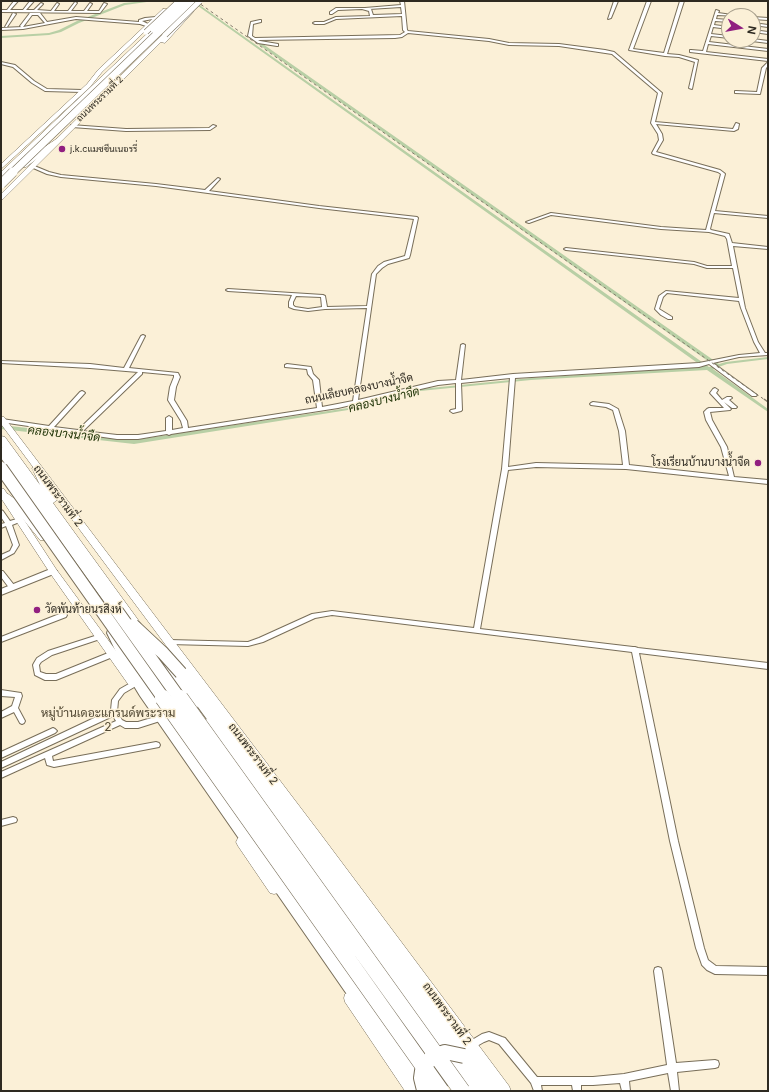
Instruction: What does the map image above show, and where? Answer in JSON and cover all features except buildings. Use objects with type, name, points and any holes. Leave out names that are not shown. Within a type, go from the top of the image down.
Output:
[{"type":"highway","name":"ถนนพระรามที่ 2","points":[[1,185],[23,165],[157,31],[185,1]]},
{"type":"highway","points":[[1,176],[185,1]]},
{"type":"highway","name":"ถนนพระรามที่ 2","points":[[1,176],[157,31],[193,1]]},
{"type":"highway","points":[[1,185],[193,1]]},
{"type":"highway","points":[[40,130],[66,114]]},
{"type":"highway","points":[[23,165],[61,138]]},
{"type":"highway","points":[[13,164],[28,142]]},
{"type":"highway","name":"ถนนพระรามที่ 2","points":[[6,436],[75,541],[475,1091]]},
{"type":"highway","points":[[1,450],[111,614],[441,1091]]},
{"type":"highway","points":[[1,467],[462,1091]]},
{"type":"highway","points":[[1,467],[444,1091]]},
{"type":"highway","points":[[37,468],[50,497],[75,541]]},
{"type":"highway","points":[[2,494],[22,510],[47,542],[54,548],[61,550]]},
{"type":"highway","points":[[111,614],[156,646],[181,673],[467,1051],[490,1091]]},
{"type":"highway","points":[[111,614],[131,669],[145,692],[420,1091]]},
{"type":"highway","points":[[420,1091],[421,1074],[423,1067],[429,1059],[436,1054],[445,1052],[467,1051]]},
{"type":"main road","name":"ถนนพระรามที่ 2","points":[[1,167],[146,32],[177,1]]},
{"type":"main road","name":"ถนนพระรามที่ 2","points":[[1,198],[72,126],[130,71],[157,31],[200,1]]},
{"type":"main road","points":[[88,86],[100,71],[157,31],[156,18],[167,9],[189,10],[192,12],[160,45],[130,71]]},
{"type":"main road","name":"ถนนพระรามที่ 2","points":[[3,421],[6,436],[37,468],[169,642],[467,1051],[504,1091]]},
{"type":"main road","points":[[2,494],[53,571],[101,636],[420,1091]]},
{"type":"street","points":[[8,11],[16,1]]},
{"type":"street","points":[[24,11],[32,1]]},
{"type":"street","points":[[167,9],[177,1]]},
{"type":"street","points":[[402,1],[405,30],[407,32]]},
{"type":"street","points":[[609,18],[616,1]]},
{"type":"street","points":[[649,1],[631,50],[679,56],[698,62],[691,88]]},
{"type":"street","points":[[665,55],[682,1]]},
{"type":"street","points":[[69,17],[75,3]]},
{"type":"street","points":[[35,11],[41,4]]},
{"type":"street","points":[[52,11],[57,4]]},
{"type":"street","points":[[85,12],[90,4]]},
{"type":"street","points":[[1,14],[31,14],[52,11],[100,12],[105,4]]},
{"type":"street","points":[[331,13],[337,9],[402,6]]},
{"type":"street","points":[[366,8],[370,10],[372,16]]},
{"type":"street","points":[[1,11],[35,11],[40,13],[46,24]]},
{"type":"street","points":[[87,16],[90,12]]},
{"type":"street","points":[[704,52],[717,12],[721,13]]},
{"type":"street","points":[[6,26],[14,14]]},
{"type":"street","points":[[22,26],[31,14]]},
{"type":"street","points":[[315,23],[324,23],[336,18],[403,15]]},
{"type":"street","points":[[1,29],[23,28],[76,18],[140,21],[156,18]]},
{"type":"street","points":[[715,20],[721,20]]},
{"type":"street","points":[[140,21],[157,31]]},
{"type":"street","points":[[260,21],[252,23],[250,35],[262,43],[277,45]]},
{"type":"street","points":[[713,26],[721,27]]},
{"type":"street","points":[[254,39],[288,40],[398,37],[407,32],[489,40],[509,44],[559,45],[610,52],[660,93],[655,123],[660,134],[660,140],[654,153],[719,171],[723,174],[715,212],[707,227],[709,231]]},
{"type":"street","points":[[710,35],[721,36]]},
{"type":"street","points":[[707,43],[768,50]]},
{"type":"street","points":[[691,51],[768,60]]},
{"type":"street","points":[[1,64],[11,67],[33,87],[49,91],[80,93]]},
{"type":"street","points":[[736,92],[759,93],[764,68],[768,64]]},
{"type":"street","points":[[655,123],[734,130],[736,129],[737,124]]},
{"type":"street","points":[[72,126],[156,130],[210,129],[214,126]]},
{"type":"street","points":[[32,166],[48,173],[61,176],[207,191],[416,218],[408,255],[386,263],[376,270],[374,274],[355,402]]},
{"type":"street","points":[[207,191],[218,179]]},
{"type":"street","points":[[715,212],[768,217]]},
{"type":"street","points":[[528,222],[551,214],[661,228],[709,231],[727,236],[733,244],[735,267],[745,315],[766,354]]},
{"type":"street","points":[[733,244],[768,248]]},
{"type":"street","points":[[566,249],[707,266],[735,267]]},
{"type":"street","points":[[228,290],[322,296],[324,297],[326,308]]},
{"type":"street","points":[[670,318],[658,309],[660,298],[666,292],[741,300]]},
{"type":"street","points":[[295,294],[292,302],[292,306],[294,308],[308,310],[369,307]]},
{"type":"street","points":[[126,369],[143,336]]},
{"type":"street","points":[[453,411],[459,410],[458,384],[463,345]]},
{"type":"street","name":"ถนนเลียบคลองบางน้ำจืด","points":[[3,421],[80,432],[132,437],[168,433],[320,409],[355,402],[422,385],[458,384],[699,365],[739,356],[766,354]]},
{"type":"street","points":[[1,362],[90,366],[168,372],[177,376],[173,387],[171,400],[184,420],[186,430]]},
{"type":"street","points":[[711,364],[754,395]]},
{"type":"street","points":[[287,366],[308,368],[316,380],[320,409]]},
{"type":"street","points":[[80,432],[140,373]]},
{"type":"street","points":[[477,630],[505,469],[513,379]]},
{"type":"street","points":[[714,390],[713,393],[733,407]]},
{"type":"street","points":[[51,427],[82,393]]},
{"type":"street","points":[[729,398],[725,400],[733,407]]},
{"type":"street","points":[[594,404],[606,405],[615,410],[622,431],[626,467]]},
{"type":"street","points":[[732,478],[724,447],[709,420],[707,412],[709,410],[733,407]]},
{"type":"street","points":[[168,433],[169,418]]},
{"type":"street","points":[[505,469],[536,465],[626,467],[768,482]]},
{"type":"street","points":[[1,512],[8,523],[16,545],[12,552],[1,558]]},
{"type":"street","points":[[1,526],[20,520]]},
{"type":"street","points":[[1,592],[53,571]]},
{"type":"street","points":[[1,573],[12,587]]},
{"type":"street","points":[[169,642],[248,644],[261,640],[314,616],[332,613],[768,666]]},
{"type":"street","points":[[1,640],[64,615]]},
{"type":"street","points":[[101,636],[50,653],[39,660],[36,665],[37,673],[45,677],[56,677],[113,654]]},
{"type":"street","points":[[635,649],[674,841],[700,948],[705,962],[715,970],[768,971]]},
{"type":"street","points":[[134,684],[122,691],[115,700],[114,712],[120,722],[125,725],[138,725],[158,719]]},
{"type":"street","points":[[1,693],[19,695],[15,708],[22,721]]},
{"type":"street","points":[[1,715],[15,708]]},
{"type":"street","points":[[1,765],[114,712]]},
{"type":"street","points":[[1,775],[120,722]]},
{"type":"street","points":[[1,755],[53,731]]},
{"type":"street","points":[[48,754],[50,763],[54,764],[156,746]]},
{"type":"street","points":[[1,823],[13,820]]},
{"type":"street","points":[[658,971],[675,1091]]},
{"type":"street","points":[[467,1051],[482,1038],[489,1036],[502,1041],[535,1081],[538,1091]]},
{"type":"street","points":[[535,1081],[576,1081],[624,1078],[672,1068],[715,1064]]},
{"type":"street","points":[[624,1078],[626,1091]]},
{"type":"street","points":[[576,1081],[577,1091]]},
{"type":"waterway","points":[[1,37],[49,34],[60,31],[78,22],[125,4],[153,1]]},
{"type":"waterway","points":[[192,1],[708,368]]},
{"type":"waterway","points":[[259,43],[719,366]]},
{"type":"waterway","name":"คลองบางน้ำจืด","points":[[719,366],[726,363],[768,358]]},
{"type":"waterway","name":"คลองบางน้ำจืด","points":[[708,368],[719,366]]},
{"type":"waterway","name":"คลองบางน้ำจืด","points":[[1,427],[134,442],[348,409],[420,390],[531,379],[708,368]]},
{"type":"waterway","points":[[708,368],[768,411]]},
{"type":"railway","points":[[196,1],[765,400]]},
{"type":"railway","points":[[764,399],[768,402]]},
{"type":"place","name":"j.k.cแมชชีนเนอรรี่","points":[[62,149]]},
{"type":"place","name":"โรงเรียนบ้านบางนํ้าจืด","points":[[758,463]]},
{"type":"place","name":"วัดพันท้ายนรสิงห์","points":[[37,610]]},
{"type":"district","name":"หมู่บ้านเดอะแกรนด์พระราม 2","points":[[108,720]]}]
